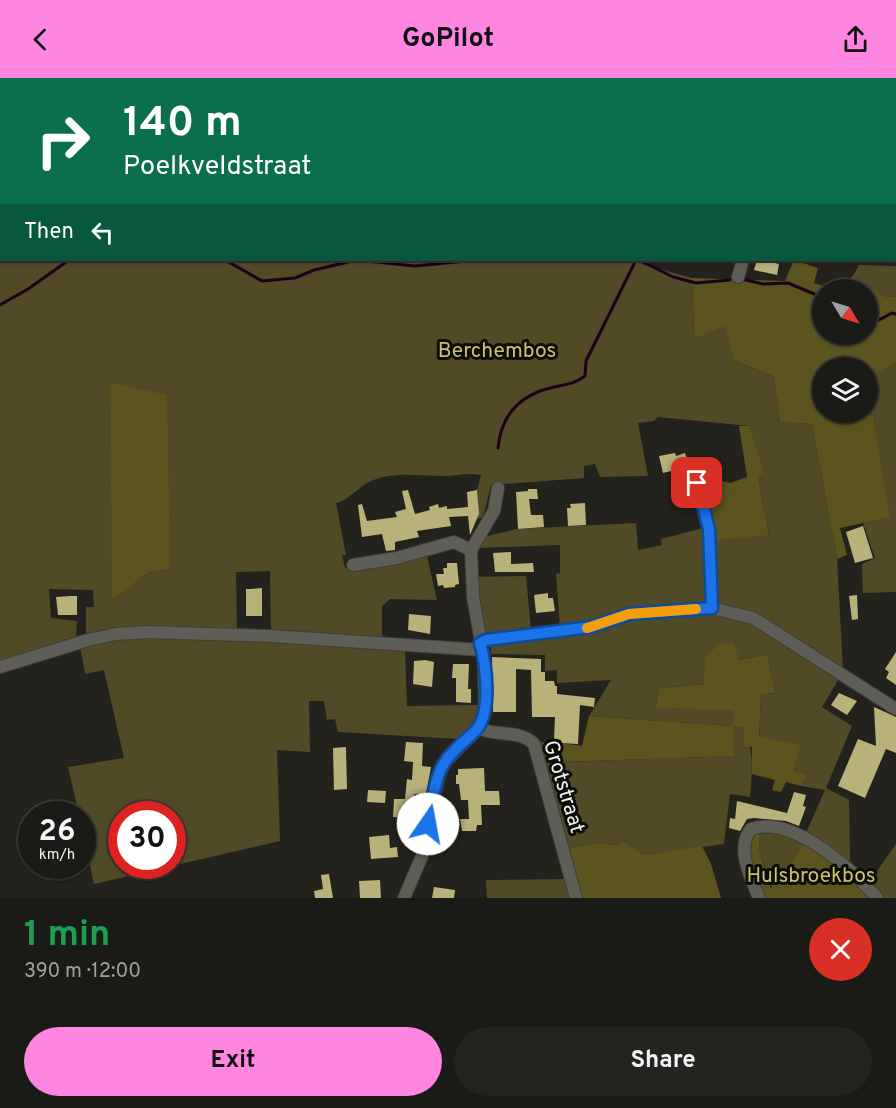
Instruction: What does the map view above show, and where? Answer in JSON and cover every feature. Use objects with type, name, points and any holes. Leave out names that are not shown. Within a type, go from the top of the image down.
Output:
[{"type":"street","points":[[738,277],[743,261]]},
{"type":"street","points":[[697,483],[709,529],[712,608]]},
{"type":"street","points":[[404,898],[422,856],[439,774],[444,763],[478,728],[485,709],[485,667],[473,597],[471,550],[494,511],[498,488]]},
{"type":"street","points":[[353,565],[397,558],[454,543],[471,550]]},
{"type":"street","points":[[481,647],[486,640],[591,627],[629,614],[712,608],[753,618],[896,709]]},
{"type":"street","points":[[0,667],[88,640],[116,634],[148,632],[481,647]]},
{"type":"street","name":"Grotstraat","points":[[478,728],[485,731],[526,736],[534,744],[576,898]]},
{"type":"street","points":[[759,898],[746,863],[744,841],[751,829],[770,826],[804,837],[851,872],[878,898]]},
{"type":"green space","name":"Berchembos","points":[[0,261],[638,261],[644,265],[692,278],[694,339],[725,325],[733,360],[773,376],[780,422],[812,424],[837,559],[843,670],[754,612],[715,603],[710,541],[769,534],[758,475],[763,474],[750,426],[658,417],[654,421],[638,423],[648,476],[600,477],[595,464],[584,466],[584,478],[491,485],[483,517],[478,519],[477,490],[481,475],[476,474],[389,476],[371,481],[336,503],[346,555],[342,555],[345,568],[376,564],[426,552],[437,600],[390,599],[382,606],[382,641],[271,633],[270,571],[236,572],[237,631],[86,636],[86,607],[94,607],[93,590],[49,589],[51,618],[77,621],[76,637],[0,661]],"holes":[[[110,384],[170,569],[148,573],[113,599]]]},
{"type":"green space","points":[[794,261],[818,268],[815,279],[812,279],[812,345],[878,345],[878,292],[886,297],[896,296],[896,363],[878,372],[878,357],[812,357],[812,423],[874,423],[890,517],[840,528],[847,555],[837,559],[812,424],[780,422],[773,376],[733,360],[725,326],[694,339],[692,278],[785,281]]},
{"type":"green space","points":[[859,265],[896,266],[896,296],[886,297],[878,292],[878,279],[858,279],[853,276]]},
{"type":"green space","points":[[896,363],[896,592],[863,593],[862,564],[875,558],[863,523],[889,517],[874,423],[878,423],[878,372]]},
{"type":"green space","points":[[110,383],[167,395],[170,569],[148,573],[112,600]]},
{"type":"green space","points":[[739,426],[750,426],[764,474],[758,475],[769,535],[710,541],[702,473],[706,466],[714,479],[730,483],[747,477]]},
{"type":"green space","points":[[636,523],[638,550],[662,545],[661,539],[703,528],[707,597],[705,601],[560,627],[556,574],[560,573],[560,545],[477,548],[487,536],[517,529]]},
{"type":"green space","points":[[526,576],[531,630],[485,636],[474,577]]},
{"type":"green space","points":[[706,613],[741,619],[767,630],[840,677],[822,707],[852,726],[826,788],[849,800],[850,861],[846,866],[805,835],[825,790],[801,786],[805,775],[794,772],[800,745],[759,738],[761,694],[775,693],[768,654],[738,660],[734,644],[704,684],[659,688],[656,706],[734,711],[741,722],[751,752],[750,797],[730,794],[724,844],[644,855],[623,841],[620,845],[592,843],[565,850],[538,742],[561,743],[562,762],[733,756],[733,726],[589,716],[611,680],[557,683],[557,670],[545,671],[545,655],[491,654],[491,647],[493,644],[631,619]]},
{"type":"green space","points":[[140,636],[316,644],[405,651],[407,706],[480,705],[477,721],[458,739],[338,732],[335,719],[327,720],[324,701],[309,701],[310,752],[277,750],[280,841],[186,863],[186,801],[108,801],[108,879],[116,879],[94,884],[93,879],[96,879],[96,801],[76,801],[68,767],[124,758],[104,670],[85,674],[80,646]]},
{"type":"green space","points":[[734,643],[739,660],[768,654],[775,693],[761,694],[759,737],[801,745],[794,771],[806,775],[801,786],[786,782],[781,792],[772,790],[775,780],[752,774],[752,747],[744,746],[744,727],[734,726],[734,756],[561,762],[561,743],[582,746],[589,716],[733,726],[734,711],[656,707],[659,688],[704,684],[705,658],[718,645]]},
{"type":"green space","points":[[774,830],[804,843],[783,876],[772,888],[759,850],[760,833]]},
{"type":"green space","name":"Hulsbroekbos","points":[[755,832],[760,833],[759,850],[771,888],[783,876],[804,843],[872,898],[761,898],[753,873],[751,857]]},
{"type":"green space","points":[[623,841],[644,855],[702,846],[711,864],[721,898],[580,898],[565,850],[592,843],[620,845]]},
{"type":"green space","points":[[896,844],[896,898],[881,898],[867,885]]},
{"type":"green space","points":[[567,879],[572,898],[487,898],[486,880]]},
{"type":"building","points":[[757,261],[779,264],[777,275],[754,270]]},
{"type":"building","points":[[675,453],[676,456],[685,453],[691,472],[676,475],[675,470],[663,473],[659,456]]},
{"type":"building","points":[[528,489],[537,489],[538,499],[529,499],[531,515],[543,515],[544,527],[518,529],[516,492],[528,491]]},
{"type":"building","points":[[408,490],[415,514],[430,510],[429,507],[438,504],[439,508],[447,506],[447,509],[468,507],[467,492],[477,490],[479,514],[470,535],[468,516],[449,517],[451,526],[417,531],[419,537],[395,542],[395,550],[386,551],[382,534],[362,537],[358,505],[362,504],[367,521],[397,517],[395,512],[406,509],[402,491]]},
{"type":"building","points":[[585,503],[586,525],[568,526],[567,508],[571,508],[570,504]]},
{"type":"building","points":[[863,526],[873,558],[855,563],[846,532]]},
{"type":"building","points":[[511,552],[511,564],[533,563],[534,572],[495,572],[493,553]]},
{"type":"building","points":[[447,563],[457,563],[459,584],[455,587],[438,586],[436,574],[444,574],[443,568],[447,568]]},
{"type":"building","points":[[262,588],[262,616],[246,616],[246,589]]},
{"type":"building","points":[[548,593],[548,598],[553,598],[555,611],[536,613],[534,595]]},
{"type":"building","points":[[857,595],[858,619],[852,620],[849,596]]},
{"type":"building","points":[[77,596],[77,615],[58,615],[56,597]]},
{"type":"building","points":[[409,614],[431,616],[430,634],[408,630]]},
{"type":"building","points":[[896,652],[896,685],[886,678],[889,672],[885,669]]},
{"type":"building","points":[[492,657],[541,659],[541,672],[545,672],[545,681],[554,681],[557,694],[595,698],[594,707],[580,705],[578,744],[561,743],[561,740],[554,739],[555,717],[532,717],[531,670],[516,669],[516,712],[493,712]]},
{"type":"building","points":[[414,661],[434,662],[432,687],[413,684]]},
{"type":"building","points":[[453,664],[469,664],[468,689],[471,689],[471,703],[456,702],[456,678],[452,678]]},
{"type":"building","points":[[839,693],[857,701],[847,715],[831,705]]},
{"type":"building","points":[[874,707],[896,717],[896,753],[886,749],[865,798],[838,786],[858,739],[876,746]]},
{"type":"building","points":[[406,742],[423,743],[422,766],[431,767],[426,794],[414,794],[413,818],[393,817],[394,799],[405,799],[407,779],[412,780],[413,762],[404,761]]},
{"type":"building","points":[[346,747],[347,789],[334,790],[333,748]]},
{"type":"building","points":[[484,768],[485,791],[499,791],[500,805],[481,805],[482,825],[477,825],[476,831],[462,831],[460,819],[469,819],[468,800],[461,800],[459,784],[456,784],[458,769]]},
{"type":"building","points":[[368,790],[386,791],[385,803],[367,802]]},
{"type":"building","points":[[794,792],[806,795],[803,806],[806,807],[799,826],[786,821],[754,818],[747,819],[740,831],[729,828],[730,818],[735,819],[737,801],[787,813]]},
{"type":"building","points":[[389,835],[390,848],[397,847],[398,857],[371,859],[369,837]]},
{"type":"building","points":[[329,874],[333,898],[315,898],[314,891],[323,889],[321,875]]},
{"type":"building","points":[[380,880],[381,898],[360,898],[359,881]]},
{"type":"building","points":[[434,887],[455,890],[454,898],[432,898]]},
{"type":"waterway","points":[[0,305],[28,289],[68,261]]},
{"type":"waterway","points":[[227,261],[262,281],[295,278],[314,270],[353,261]]},
{"type":"waterway","points":[[367,261],[415,266],[467,261]]},
{"type":"waterway","points":[[498,448],[503,426],[521,402],[529,396],[572,383],[585,376],[586,361],[636,261]]},
{"type":"waterway","points":[[641,261],[673,277],[696,283],[730,280]]},
{"type":"waterway","points":[[742,279],[763,284],[788,283],[812,293]]},
{"type":"waterway","points":[[878,320],[892,313],[896,314]]},
{"type":"slow traffic","points":[[587,628],[629,614],[696,609]]},
{"type":"route","points":[[428,824],[439,774],[444,763],[456,748],[478,728],[483,717],[485,667],[480,643],[486,640],[591,627],[629,614],[712,608],[709,529],[697,483]]}]
